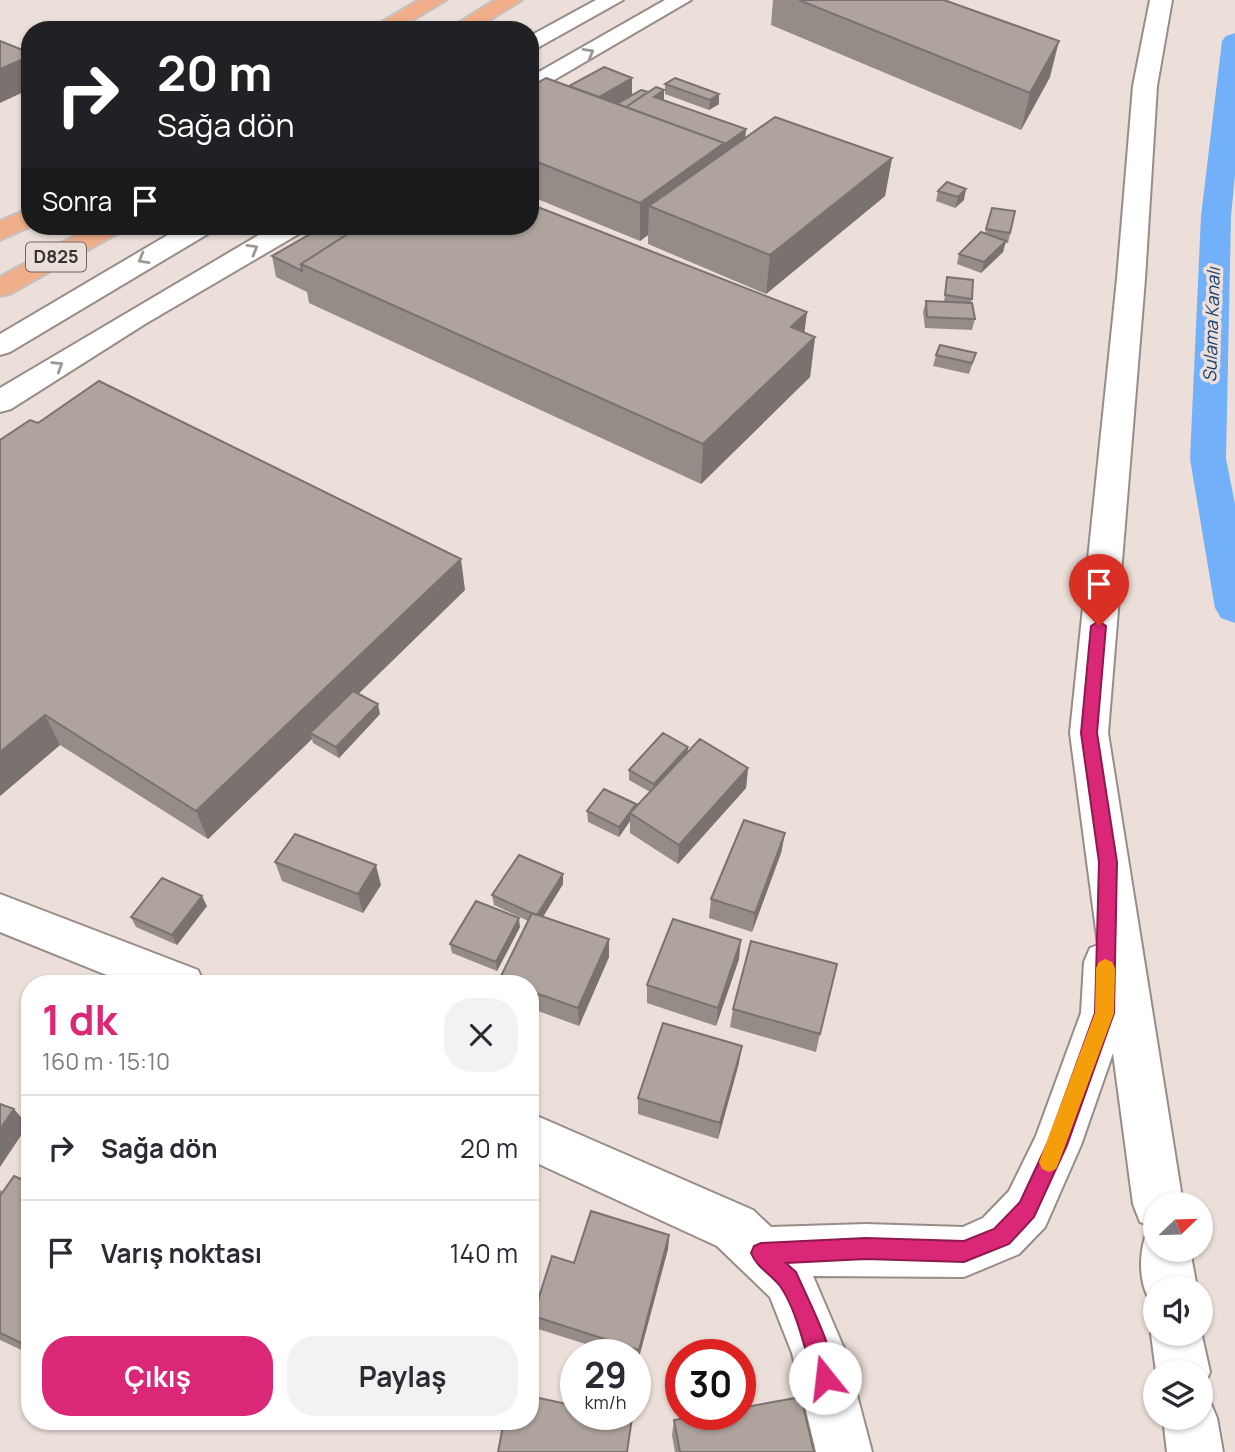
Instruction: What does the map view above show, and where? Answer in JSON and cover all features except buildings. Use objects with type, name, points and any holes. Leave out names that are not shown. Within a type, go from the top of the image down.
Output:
[{"type":"highway","points":[[396,21],[435,0]]},
{"type":"highway","points":[[474,21],[511,0]]},
{"type":"highway","name":"D825","points":[[0,232],[21,221]]},
{"type":"highway","name":"D825","points":[[0,288],[95,235]]},
{"type":"street","points":[[539,40],[612,0]]},
{"type":"street","points":[[539,82],[680,0]]},
{"type":"street","points":[[1156,1192],[1089,733],[1131,278],[1145,86],[1161,0]]},
{"type":"street","points":[[0,346],[187,235]]},
{"type":"street","points":[[0,402],[135,318],[278,235]]},
{"type":"street","points":[[761,1253],[866,1249],[964,1252],[1001,1236],[1027,1209],[1057,1145],[1104,1013],[1108,862]]},
{"type":"street","points":[[0,914],[159,975]]},
{"type":"street","points":[[539,1140],[735,1228],[788,1279],[819,1353],[844,1452]]},
{"type":"street","points":[[1192,1430],[1195,1452]]},
{"type":"waterway","name":"Sulama Kanalı","points":[[1235,41],[1216,216],[1208,459],[1235,608]]},
{"type":"slow traffic","points":[[1049,1162],[1104,1013],[1105,968]]},
{"type":"route","points":[[825,1378],[819,1353],[788,1279],[761,1253],[866,1249],[964,1252],[1001,1236],[1027,1209],[1057,1145],[1104,1013],[1108,862],[1089,733],[1099,626]]}]
